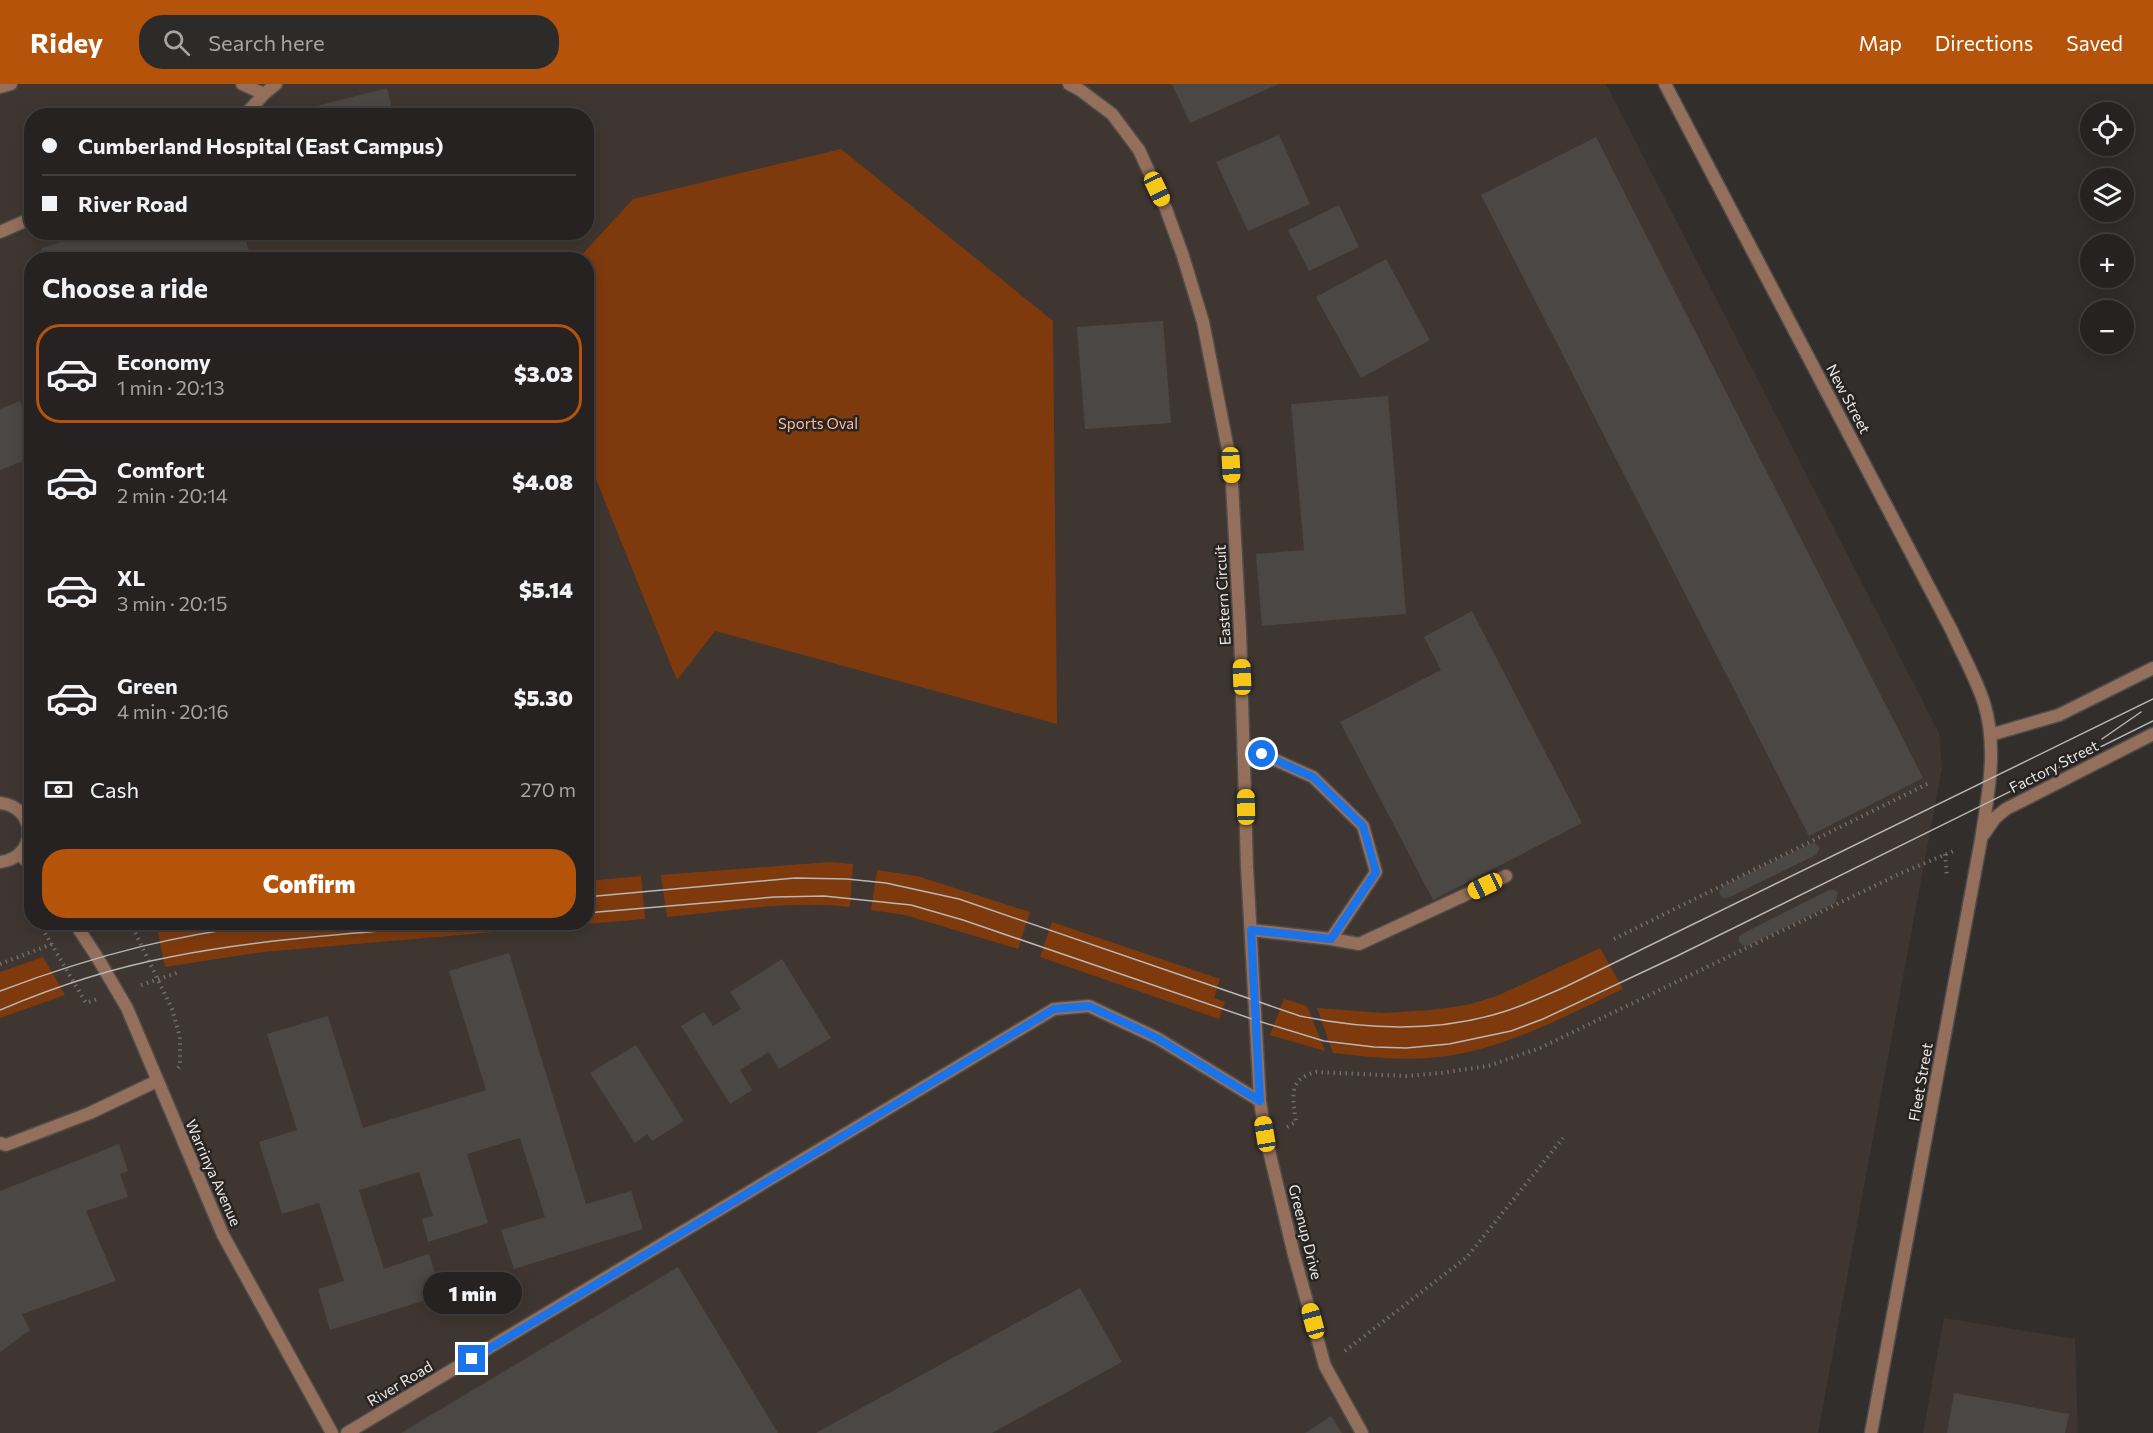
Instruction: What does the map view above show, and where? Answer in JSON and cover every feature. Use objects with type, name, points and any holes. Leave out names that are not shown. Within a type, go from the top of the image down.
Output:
[{"type":"street","points":[[0,87],[10,84]]},
{"type":"street","points":[[242,84],[264,94]]},
{"type":"street","points":[[251,108],[276,84]]},
{"type":"street","name":"Eastern Circuit","points":[[1069,84],[1112,114],[1139,150],[1166,209],[1184,256],[1203,322],[1231,465],[1260,1101]]},
{"type":"street","name":"New Street","points":[[1665,84],[1952,631],[1984,702],[1990,735]]},
{"type":"street","points":[[0,232],[24,222]]},
{"type":"street","points":[[1990,735],[2058,715],[2153,668]]},
{"type":"street","name":"Factory Street","points":[[1981,840],[1995,818],[2006,809],[2153,734]]},
{"type":"street","name":"Fleet Street","points":[[1871,1433],[1981,840],[1990,780],[1990,735]]},
{"type":"street","points":[[1244,746],[1313,777],[1363,826],[1376,872],[1331,939]]},
{"type":"street","points":[[0,803],[12,805],[24,816]]},
{"type":"street","points":[[0,862],[11,860],[24,848]]},
{"type":"street","points":[[19,854],[24,859]]},
{"type":"street","points":[[1251,930],[1359,944],[1506,876]]},
{"type":"street","name":"Warrinya Avenue","points":[[79,930],[127,1008],[223,1234],[332,1433]]},
{"type":"street","name":"River Road","points":[[348,1433],[1054,1009],[1089,1006],[1157,1038],[1260,1101]]},
{"type":"street","points":[[0,1143],[6,1145],[90,1113],[157,1081]]},
{"type":"street","name":"Greenup Drive","points":[[1260,1101],[1265,1134],[1289,1233],[1325,1366],[1362,1433]]},
{"type":"path","points":[[1614,939],[1929,783]]},
{"type":"path","points":[[1284,1128],[1296,1122],[1294,1086],[1304,1074],[1316,1071],[1406,1076],[1488,1066],[1540,1048],[1899,873],[1945,854],[1948,873],[1946,884]]},
{"type":"path","points":[[43,930],[86,1003]]},
{"type":"path","points":[[134,930],[172,1009],[180,1037],[180,1066],[157,1081]]},
{"type":"path","points":[[0,964],[52,944]]},
{"type":"path","points":[[158,980],[177,973]]},
{"type":"path","points":[[1325,1366],[1467,1257],[1563,1138]]},
{"type":"shaded area","points":[[0,84],[1606,84],[1939,733],[1942,768],[1818,1433],[0,1433]]},
{"type":"shaded area","points":[[1944,1318],[2075,1339],[2078,1433],[1923,1433]]},
{"type":"green space","name":"Sports Oval","points":[[841,149],[1053,321],[1057,724],[715,631],[677,680],[594,474],[594,252],[584,252],[633,199]]},
{"type":"green space","points":[[830,862],[853,864],[850,907],[781,906],[667,917],[661,875]]},
{"type":"green space","points":[[877,870],[917,876],[1030,912],[1018,949],[905,915],[871,910]]},
{"type":"green space","points":[[641,876],[645,919],[594,923],[594,880]]},
{"type":"green space","points":[[1052,922],[1220,979],[1214,998],[1225,1002],[1219,1019],[1040,957]]},
{"type":"green space","points":[[157,930],[518,930],[263,952],[165,967]]},
{"type":"green space","points":[[1600,948],[1623,989],[1534,1031],[1463,1053],[1412,1059],[1333,1053],[1317,1008],[1384,1013],[1467,1005],[1497,996]]},
{"type":"green space","points":[[43,957],[65,995],[0,1018],[0,972]]},
{"type":"green space","points":[[1284,999],[1307,1006],[1325,1051],[1270,1035]]},
{"type":"building","points":[[1172,84],[1279,84],[1190,123]]},
{"type":"building","points":[[387,88],[392,108],[309,108]]},
{"type":"building","points":[[1279,135],[1310,204],[1248,231],[1216,162]]},
{"type":"building","points":[[1596,137],[1923,778],[1809,836],[1481,195]]},
{"type":"building","points":[[1339,205],[1359,247],[1309,271],[1288,230]]},
{"type":"building","points":[[67,240],[246,240],[249,252],[42,252],[41,248]]},
{"type":"building","points":[[1386,259],[1430,340],[1361,378],[1316,297]]},
{"type":"building","points":[[1163,321],[1171,423],[1085,429],[1077,327]]},
{"type":"building","points":[[1388,396],[1406,614],[1262,626],[1256,554],[1304,550],[1291,404]]},
{"type":"building","points":[[20,401],[24,411],[24,461],[0,470],[0,409]]},
{"type":"building","points":[[1472,611],[1582,823],[1433,900],[1340,722],[1441,670],[1424,637]]},
{"type":"building","points":[[1814,842],[1820,848],[1816,855],[1728,898],[1720,895],[1719,891],[1723,886]]},
{"type":"building","points":[[1829,890],[1835,890],[1838,893],[1835,903],[1747,946],[1739,942],[1739,936],[1742,934]]},
{"type":"building","points":[[509,953],[586,1204],[631,1191],[643,1229],[514,1269],[501,1230],[545,1217],[520,1138],[467,1154],[488,1223],[428,1242],[422,1219],[433,1216],[419,1172],[359,1190],[384,1269],[429,1254],[442,1295],[330,1330],[318,1289],[344,1281],[319,1203],[282,1214],[259,1142],[297,1130],[267,1034],[328,1016],[363,1128],[486,1090],[449,971]]},
{"type":"building","points":[[782,959],[831,1038],[779,1069],[769,1052],[740,1070],[752,1090],[730,1104],[681,1026],[704,1012],[713,1026],[741,1009],[730,992]]},
{"type":"building","points":[[636,1045],[684,1121],[652,1141],[647,1134],[635,1143],[590,1073]]},
{"type":"building","points":[[119,1144],[128,1171],[120,1174],[128,1197],[86,1211],[116,1281],[22,1314],[30,1330],[0,1352],[0,1191]]},
{"type":"building","points":[[678,1267],[778,1433],[401,1433]]},
{"type":"building","points":[[1080,1288],[1122,1362],[992,1433],[816,1433]]},
{"type":"building","points":[[1954,1393],[2069,1414],[2065,1433],[1947,1433]]},
{"type":"building","points":[[1331,1416],[1342,1433],[1305,1433]]},
{"type":"tram line","points":[[594,896],[795,878],[847,879],[886,883],[959,899],[1300,1016],[1377,1026],[1403,1027],[1455,1023],[1506,1011],[1567,986],[2153,699]]},
{"type":"tram line","points":[[2102,739],[2141,712]]},
{"type":"tram line","points":[[594,912],[775,897],[824,896],[911,905],[963,920],[1255,1020],[1324,1041],[1406,1048],[1449,1044],[1511,1031],[1543,1019],[1677,956],[2153,721]]},
{"type":"tram line","points":[[0,991],[71,966],[142,946],[226,930]]},
{"type":"tram line","points":[[0,1010],[84,979],[170,957],[247,944],[392,930]]},
{"type":"route","points":[[472,1359],[1054,1009],[1089,1006],[1157,1038],[1260,1101],[1251,930],[1331,939],[1376,872],[1363,826],[1313,777],[1262,754]]}]
